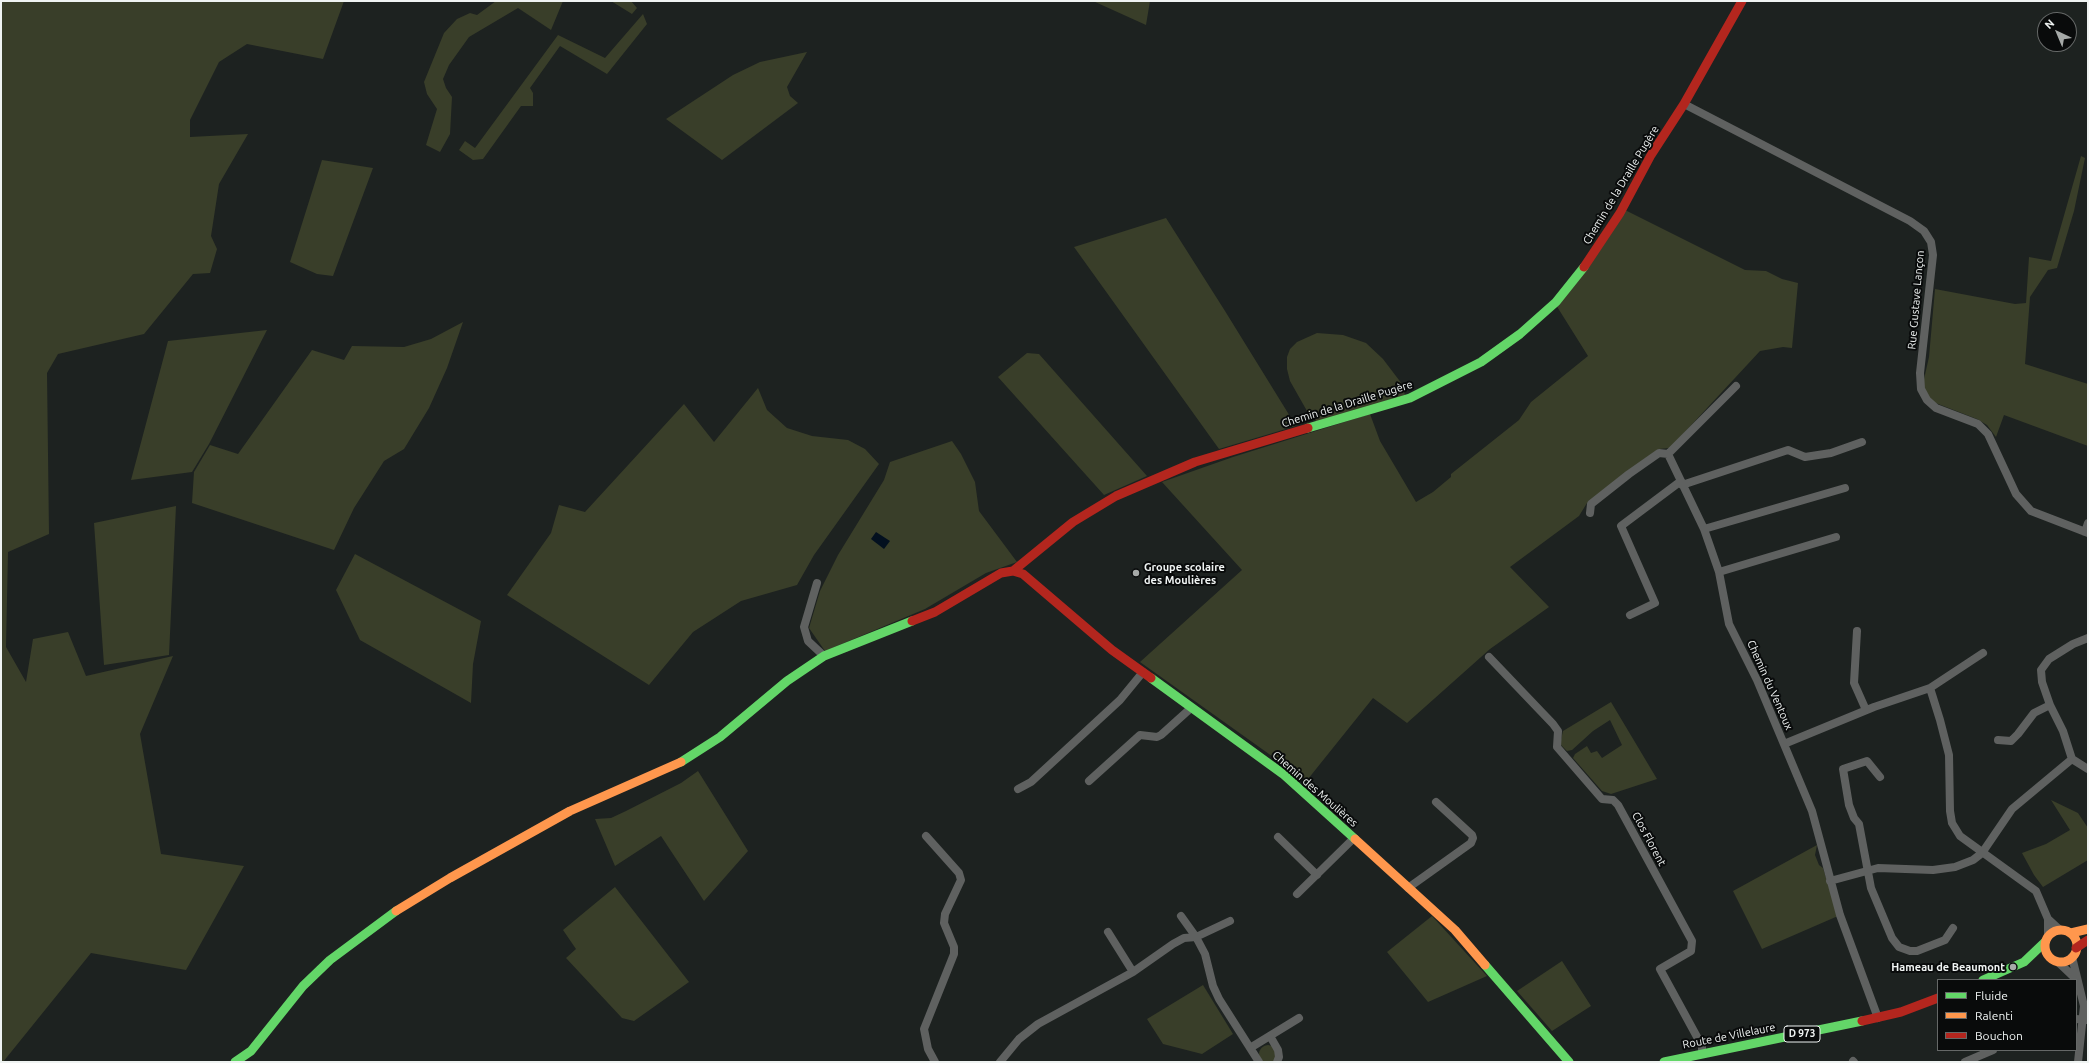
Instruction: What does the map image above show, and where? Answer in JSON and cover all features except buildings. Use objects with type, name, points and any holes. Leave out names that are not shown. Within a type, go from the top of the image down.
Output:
[{"type":"street","name":"Chemin de la Draille Pugère","points":[[1013,571],[1073,522],[1116,496],[1195,462],[1410,398],[1481,362],[1520,334],[1556,302],[1594,254],[1620,213],[1651,155],[1684,104],[1742,1]]},
{"type":"street","name":"Rue Gustave Lançon","points":[[1684,104],[1910,221],[1924,231],[1932,242],[1933,254],[1920,373],[1922,389],[1927,400],[1936,408],[1978,424],[1988,434],[2016,494],[2031,511],[2086,532]]},
{"type":"street","points":[[1590,513],[1591,504],[1629,474],[1659,452],[1668,454],[1736,386]]},
{"type":"street","points":[[1630,615],[1655,604],[1620,526],[1681,483],[1788,450],[1805,457],[1831,453],[1862,442]]},
{"type":"street","name":"Chemin du Ventoux","points":[[1668,454],[1704,529],[1719,572],[1729,624],[1757,680],[1812,810],[1830,881],[1878,1018]]},
{"type":"street","points":[[1704,529],[1845,488]]},
{"type":"street","points":[[2086,532],[2088,523]]},
{"type":"street","points":[[1719,572],[1836,537]]},
{"type":"street","points":[[235,1062],[251,1051],[303,986],[330,960],[385,918],[450,878],[570,811],[686,760],[720,737],[787,681],[824,656],[935,612],[1001,573],[1013,571]]},
{"type":"street","name":"Chemin des Moulières","points":[[1013,571],[1023,574],[1112,650],[1283,774],[1455,930],[1569,1062]]},
{"type":"street","points":[[817,583],[804,627],[808,641],[824,656]]},
{"type":"street","points":[[1857,631],[1854,683],[1866,710]]},
{"type":"street","points":[[2088,638],[2073,644],[2044,664],[2041,670],[2042,682],[2050,705],[2063,731],[2072,759],[2088,769]]},
{"type":"street","points":[[1784,744],[1866,710],[1930,688],[1983,654]]},
{"type":"street","name":"Clos Florent","points":[[1489,657],[1553,724],[1558,732],[1557,747],[1602,799],[1613,800],[1626,818],[1692,941],[1691,951],[1660,969],[1702,1046],[1702,1052]]},
{"type":"street","points":[[1018,789],[1031,782],[1120,700],[1143,672]]},
{"type":"street","points":[[1930,688],[1949,755],[1950,811],[1952,823],[1960,836],[2036,891],[2048,919],[2060,930],[2071,933],[2088,930]]},
{"type":"street","points":[[1998,740],[2011,741],[2034,713],[2050,705]]},
{"type":"street","points":[[1089,781],[1140,735],[1157,737],[1162,735],[1192,708]]},
{"type":"street","points":[[1830,881],[1878,868],[1933,870],[1955,867],[1973,860],[1982,853],[2012,809],[2072,759]]},
{"type":"street","points":[[1880,777],[1866,761],[1843,769],[1849,805],[1854,818],[1859,824],[1869,870],[1871,888],[1892,938],[1899,947],[1910,951],[1917,951],[1945,940],[1953,928]]},
{"type":"street","points":[[1408,888],[1471,843],[1473,838],[1472,835],[1436,802]]},
{"type":"street","points":[[926,836],[959,873],[961,880],[945,914],[944,923],[954,947],[954,954],[924,1029],[928,1049],[935,1062]]},
{"type":"street","points":[[1278,837],[1317,875]]},
{"type":"street","points":[[1297,894],[1353,839]]},
{"type":"street","points":[[1181,916],[1196,937],[1205,954],[1213,986],[1258,1062]]},
{"type":"street","points":[[2048,919],[2046,952],[2076,979]]},
{"type":"street","points":[[1000,1062],[1019,1039],[1038,1024],[1133,972],[1184,938],[1196,937],[1230,921]]},
{"type":"street","points":[[2024,962],[2055,931],[2060,930]]},
{"type":"street","points":[[1108,932],[1133,972]]},
{"type":"street","points":[[2071,933],[2074,937],[2076,948]]},
{"type":"street","points":[[1985,979],[2024,962],[2068,960],[2072,957],[2076,948],[2088,940]]},
{"type":"street","points":[[2072,957],[2077,979]]},
{"type":"street","points":[[2077,980],[2084,1006],[2078,1062]]},
{"type":"street","name":"Route de Villelaure","points":[[1664,1062],[1702,1052],[1878,1018],[1937,998]]},
{"type":"street","points":[[1250,1048],[1299,1018]]},
{"type":"street","points":[[1270,1036],[1278,1050],[1279,1057],[1277,1062]]},
{"type":"street","points":[[1965,1062],[1991,1051]]},
{"type":"green space","points":[[1,1],[344,1],[323,59],[247,44],[219,62],[190,120],[190,137],[248,134],[219,184],[211,236],[217,249],[210,273],[193,274],[144,334],[58,354],[47,373],[49,534],[8,552],[6,647],[26,682],[33,639],[68,632],[86,676],[173,656],[140,734],[161,854],[244,866],[186,970],[91,953],[3,1062],[1,1062]]},
{"type":"green space","points":[[496,1],[563,1],[551,30],[518,8],[469,37],[449,65],[443,79],[446,88],[452,97],[450,134],[440,152],[426,145],[437,109],[427,94],[424,82],[444,33],[457,19],[470,13],[477,15]]},
{"type":"green space","points":[[611,1],[631,1],[637,8],[632,14]]},
{"type":"green space","points":[[1093,1],[1150,1],[1146,25]]},
{"type":"green space","points":[[643,14],[647,24],[607,74],[560,46],[530,88],[533,93],[533,106],[521,106],[483,159],[473,160],[459,150],[465,141],[475,148],[558,35],[605,58]]},
{"type":"green space","points":[[807,52],[787,87],[790,96],[798,103],[722,160],[666,119],[733,75],[760,62]]},
{"type":"green space","points":[[2081,156],[2085,158],[2074,211],[2057,268],[2048,270],[2030,297],[2025,364],[2088,384],[2088,446],[2004,415],[1996,437],[1987,425],[1977,419],[1933,402],[1922,388],[1929,357],[1935,289],[2015,304],[2026,303],[2029,257],[2051,261]]},
{"type":"green space","points":[[322,160],[373,168],[333,276],[317,274],[290,262]]},
{"type":"green space","points":[[1625,210],[1745,270],[1766,271],[1782,279],[1798,283],[1792,348],[1783,347],[1760,351],[1670,448],[1659,449],[1587,503],[1579,516],[1510,567],[1549,607],[1490,649],[1407,723],[1373,698],[1304,784],[1297,774],[1140,662],[1242,570],[1162,482],[1233,457],[1370,414],[1380,441],[1416,502],[1433,492],[1451,477],[1451,474],[1519,420],[1531,402],[1588,356],[1556,305]]},
{"type":"green space","points":[[1166,218],[1296,426],[1219,449],[1074,247]]},
{"type":"green space","points":[[463,322],[447,368],[429,408],[404,449],[384,461],[354,508],[334,550],[192,503],[194,472],[210,445],[238,454],[312,350],[344,360],[352,346],[404,347],[431,339]]},
{"type":"green space","points":[[267,330],[209,444],[192,472],[131,480],[168,341]]},
{"type":"green space","points":[[1317,333],[1343,335],[1366,343],[1383,359],[1402,384],[1405,395],[1318,423],[1307,411],[1290,381],[1287,369],[1287,357],[1290,349],[1297,342]]},
{"type":"green space","points":[[1027,353],[1039,354],[1147,476],[1104,495],[998,377]]},
{"type":"green space","points":[[758,388],[767,410],[787,428],[812,436],[848,440],[865,449],[879,464],[814,555],[797,585],[741,601],[693,632],[649,685],[507,595],[551,533],[559,505],[585,512],[684,404],[714,442]]},
{"type":"green space","points":[[952,441],[961,454],[975,482],[979,511],[1017,562],[986,573],[925,609],[825,651],[809,628],[820,591],[838,555],[884,480],[890,462]]},
{"type":"green space","points":[[176,506],[169,655],[104,665],[94,523]]},
{"type":"green space","points":[[355,554],[481,621],[473,664],[471,703],[360,640],[336,590]]},
{"type":"green space","points":[[1611,702],[1657,779],[1611,794],[1602,791],[1573,758],[1575,754],[1587,746],[1591,753],[1597,751],[1602,758],[1622,745],[1610,720],[1593,731],[1572,750],[1567,751],[1560,744],[1563,731]]},
{"type":"green space","points":[[698,771],[748,851],[704,901],[661,836],[615,866],[595,819],[611,818],[681,783]]},
{"type":"green space","points":[[2051,800],[2078,813],[2088,828],[2088,860],[2043,887],[2034,875],[2022,853],[2046,844],[2070,830]]},
{"type":"green space","points":[[1817,845],[1815,855],[1819,865],[1823,868],[1838,916],[1762,949],[1733,891]]},
{"type":"green space","points":[[615,887],[689,982],[634,1021],[622,1018],[566,958],[576,949],[563,930]]},
{"type":"green space","points":[[1432,916],[1487,976],[1428,1002],[1387,952]]},
{"type":"green space","points":[[1562,961],[1591,1006],[1552,1031],[1517,991]]},
{"type":"green space","points":[[1203,985],[1233,1034],[1202,1054],[1163,1044],[1147,1019]]},
{"type":"green space","points":[[1268,1045],[1274,1048],[1277,1054],[1274,1060],[1268,1063],[1262,1060],[1259,1054],[1262,1048]]},
{"type":"water","points":[[876,532],[890,541],[884,549],[871,539]]},
{"type":"traffic: fast","points":[[1308,428],[1410,398],[1481,362],[1520,334],[1556,302],[1584,267]]},
{"type":"traffic: fast","points":[[681,762],[720,737],[787,681],[824,656],[912,621]]},
{"type":"traffic: fast","points":[[1151,678],[1283,774],[1355,839]]},
{"type":"traffic: fast","points":[[235,1062],[251,1051],[303,986],[330,960],[396,911]]},
{"type":"traffic: fast","points":[[1985,979],[2024,962],[2045,942]]},
{"type":"traffic: fast","points":[[1485,965],[1569,1062]]},
{"type":"traffic: fast","points":[[1664,1062],[1862,1021]]},
{"type":"traffic: slow","points":[[396,911],[450,878],[570,811],[681,762]]},
{"type":"traffic: slow","points":[[1355,839],[1455,930],[1485,965]]},
{"type":"traffic: slow","points":[[2071,933],[2088,929]]},
{"type":"traffic: slow","points":[[2061,930],[2067,931],[2074,937],[2077,946],[2076,952],[2070,959],[2061,962],[2055,961],[2048,955],[2045,946],[2046,940],[2052,933],[2061,930]]},
{"type":"traffic: jam","points":[[1584,267],[1620,213],[1651,155],[1684,104],[1742,1]]},
{"type":"traffic: jam","points":[[1013,571],[1073,522],[1116,496],[1195,462],[1308,428]]},
{"type":"traffic: jam","points":[[912,621],[935,612],[1001,573],[1013,571],[1023,574],[1112,650],[1151,678]]},
{"type":"traffic: jam","points":[[2076,948],[2088,940]]},
{"type":"traffic: jam","points":[[1862,1021],[1901,1012],[1937,998]]},
{"type":"place","name":"Groupe scolaire des Moulières","points":[[1136,573]]},
{"type":"place","name":"Hameau de Beaumont","points":[[2013,967]]}]
